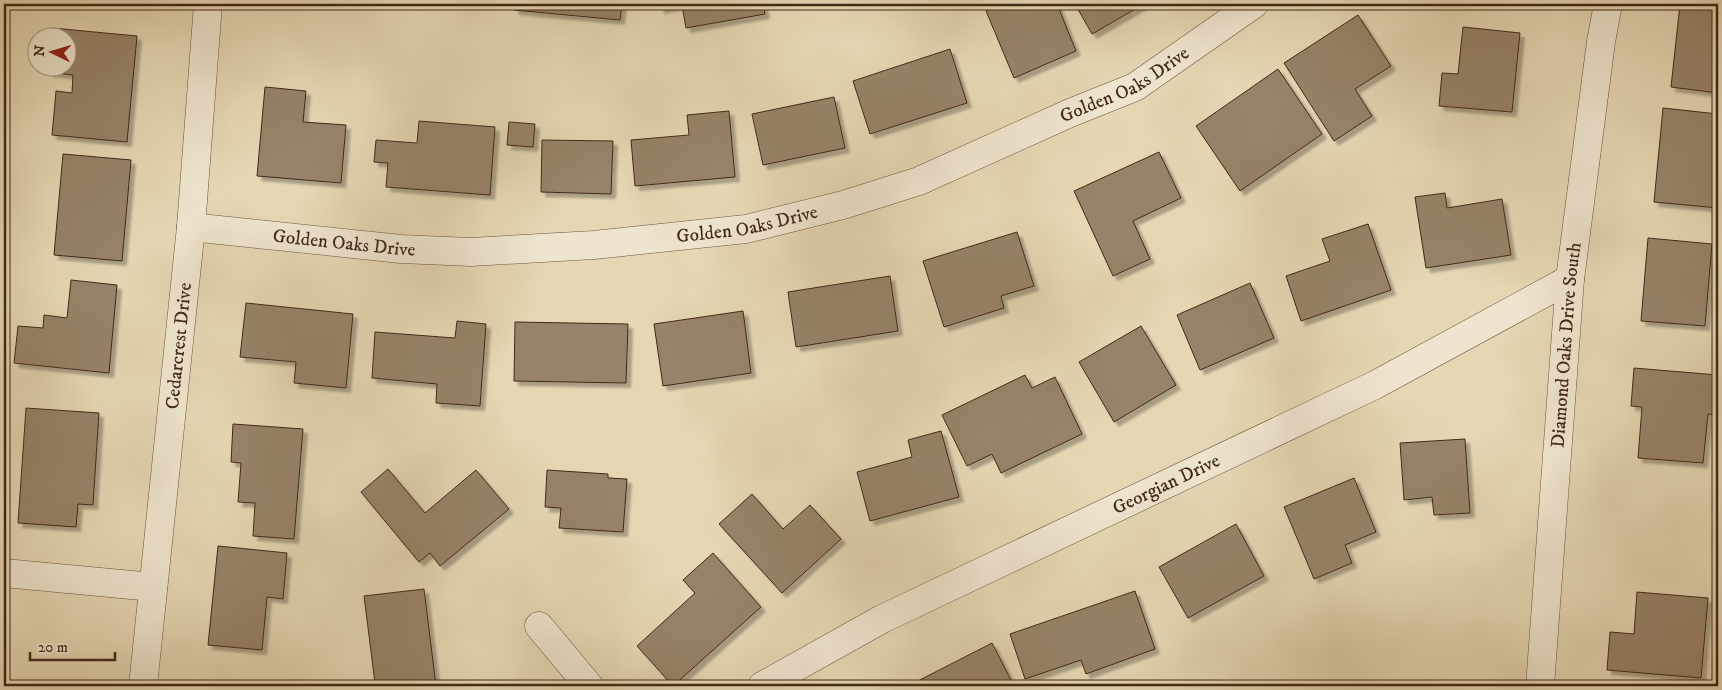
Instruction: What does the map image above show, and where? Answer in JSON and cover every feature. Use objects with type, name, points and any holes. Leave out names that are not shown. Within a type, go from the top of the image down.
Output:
[{"type":"street","name":"Cedarcrest Drive","points":[[144,686],[191,227],[208,4]]},
{"type":"street","name":"Golden Oaks Drive","points":[[191,227],[401,249],[471,252],[594,246],[746,229],[843,205],[919,181],[1070,113],[1135,88],[1254,4]]},
{"type":"street","name":"Diamond Oaks Drive South","points":[[1540,686],[1570,280],[1601,42],[1608,4]]},
{"type":"street","name":"Georgian Drive","points":[[762,686],[882,619],[1375,385],[1570,280]]},
{"type":"street","points":[[4,573],[153,587]]},
{"type":"street","points":[[539,626],[588,686]]},
{"type":"building","points":[[515,4],[622,4],[620,20],[514,10]]},
{"type":"building","points":[[659,4],[763,4],[765,14],[686,28],[682,5],[660,9]]},
{"type":"building","points":[[1003,4],[1057,4],[1076,51],[1014,78],[986,11]]},
{"type":"building","points":[[1075,4],[1144,4],[1092,34]]},
{"type":"building","points":[[1680,4],[1718,4],[1718,93],[1671,87]]},
{"type":"building","points":[[1358,15],[1391,66],[1355,89],[1372,116],[1334,141],[1284,63]]},
{"type":"building","points":[[1463,27],[1520,33],[1512,112],[1439,106],[1442,73],[1458,74]]},
{"type":"building","points":[[78,30],[137,36],[127,142],[52,135],[56,91],[72,93],[73,78],[78,78]]},
{"type":"building","points":[[950,49],[967,103],[870,134],[853,81]]},
{"type":"building","points":[[1278,69],[1322,134],[1240,191],[1196,126]]},
{"type":"building","points":[[265,87],[306,91],[303,122],[346,125],[341,183],[257,176]]},
{"type":"building","points":[[834,97],[845,148],[763,165],[752,114]]},
{"type":"building","points":[[1663,108],[1718,114],[1718,208],[1654,202]]},
{"type":"building","points":[[729,111],[735,177],[635,186],[631,140],[689,135],[687,115]]},
{"type":"building","points":[[419,121],[495,127],[490,195],[386,187],[388,163],[374,162],[376,140],[417,143]]},
{"type":"building","points":[[509,122],[535,124],[533,147],[507,145]]},
{"type":"building","points":[[542,140],[613,141],[611,194],[541,192]]},
{"type":"building","points":[[1159,152],[1181,198],[1133,221],[1150,259],[1113,276],[1074,191]]},
{"type":"building","points":[[63,154],[131,160],[122,261],[54,255]]},
{"type":"building","points":[[1445,193],[1447,208],[1502,199],[1511,255],[1426,268],[1415,197]]},
{"type":"building","points":[[1368,224],[1391,290],[1301,321],[1286,276],[1330,261],[1322,239]]},
{"type":"building","points":[[1017,232],[1034,286],[1001,296],[1004,308],[944,327],[923,261]]},
{"type":"building","points":[[1648,238],[1712,244],[1705,326],[1641,321]]},
{"type":"building","points":[[890,276],[898,331],[796,347],[788,292]]},
{"type":"building","points":[[71,280],[117,285],[109,373],[14,363],[18,326],[43,328],[44,315],[67,318]]},
{"type":"building","points":[[1250,283],[1274,338],[1200,370],[1177,315]]},
{"type":"building","points":[[246,303],[353,314],[346,388],[294,383],[296,362],[240,357]]},
{"type":"building","points":[[743,311],[751,373],[663,386],[654,324]]},
{"type":"building","points":[[457,321],[486,324],[480,406],[436,403],[437,384],[372,378],[375,332],[455,338]]},
{"type":"building","points":[[515,322],[628,324],[626,383],[514,381]]},
{"type":"building","points":[[1141,326],[1176,385],[1114,422],[1079,362]]},
{"type":"building","points":[[1634,368],[1718,375],[1718,415],[1708,414],[1703,463],[1638,458],[1642,407],[1631,406]]},
{"type":"building","points":[[1025,375],[1032,388],[1055,377],[1082,434],[1001,473],[992,454],[967,466],[942,415]]},
{"type":"building","points":[[26,408],[99,413],[93,505],[78,504],[76,527],[18,523]]},
{"type":"building","points":[[233,424],[303,429],[294,539],[253,536],[255,503],[238,502],[241,463],[231,462]]},
{"type":"building","points":[[941,431],[959,497],[870,521],[857,472],[912,457],[908,440]]},
{"type":"building","points":[[1465,439],[1470,513],[1434,515],[1432,497],[1404,500],[1400,443]]},
{"type":"building","points":[[388,469],[425,513],[476,470],[509,509],[440,566],[430,553],[419,562],[361,492]]},
{"type":"building","points":[[547,470],[608,474],[608,478],[627,479],[623,532],[559,528],[561,508],[545,507]]},
{"type":"building","points":[[1354,478],[1376,532],[1345,545],[1352,563],[1314,579],[1284,507]]},
{"type":"building","points":[[752,494],[783,529],[810,505],[841,539],[782,593],[719,524]]},
{"type":"building","points":[[1236,524],[1264,576],[1188,618],[1159,567]]},
{"type":"building","points":[[218,546],[287,553],[283,599],[267,597],[262,650],[208,645]]},
{"type":"building","points":[[713,553],[761,607],[673,686],[637,646],[695,593],[683,580]]},
{"type":"building","points":[[424,589],[436,686],[347,686],[375,683],[364,596]]},
{"type":"building","points":[[1135,591],[1155,649],[1086,674],[1081,660],[1025,679],[1010,634]]},
{"type":"building","points":[[1637,592],[1708,598],[1701,678],[1607,670],[1610,632],[1634,634]]},
{"type":"building","points":[[992,643],[1014,686],[910,686],[910,685]]},
{"type":"building","points":[[210,682],[264,686],[209,686]]}]
